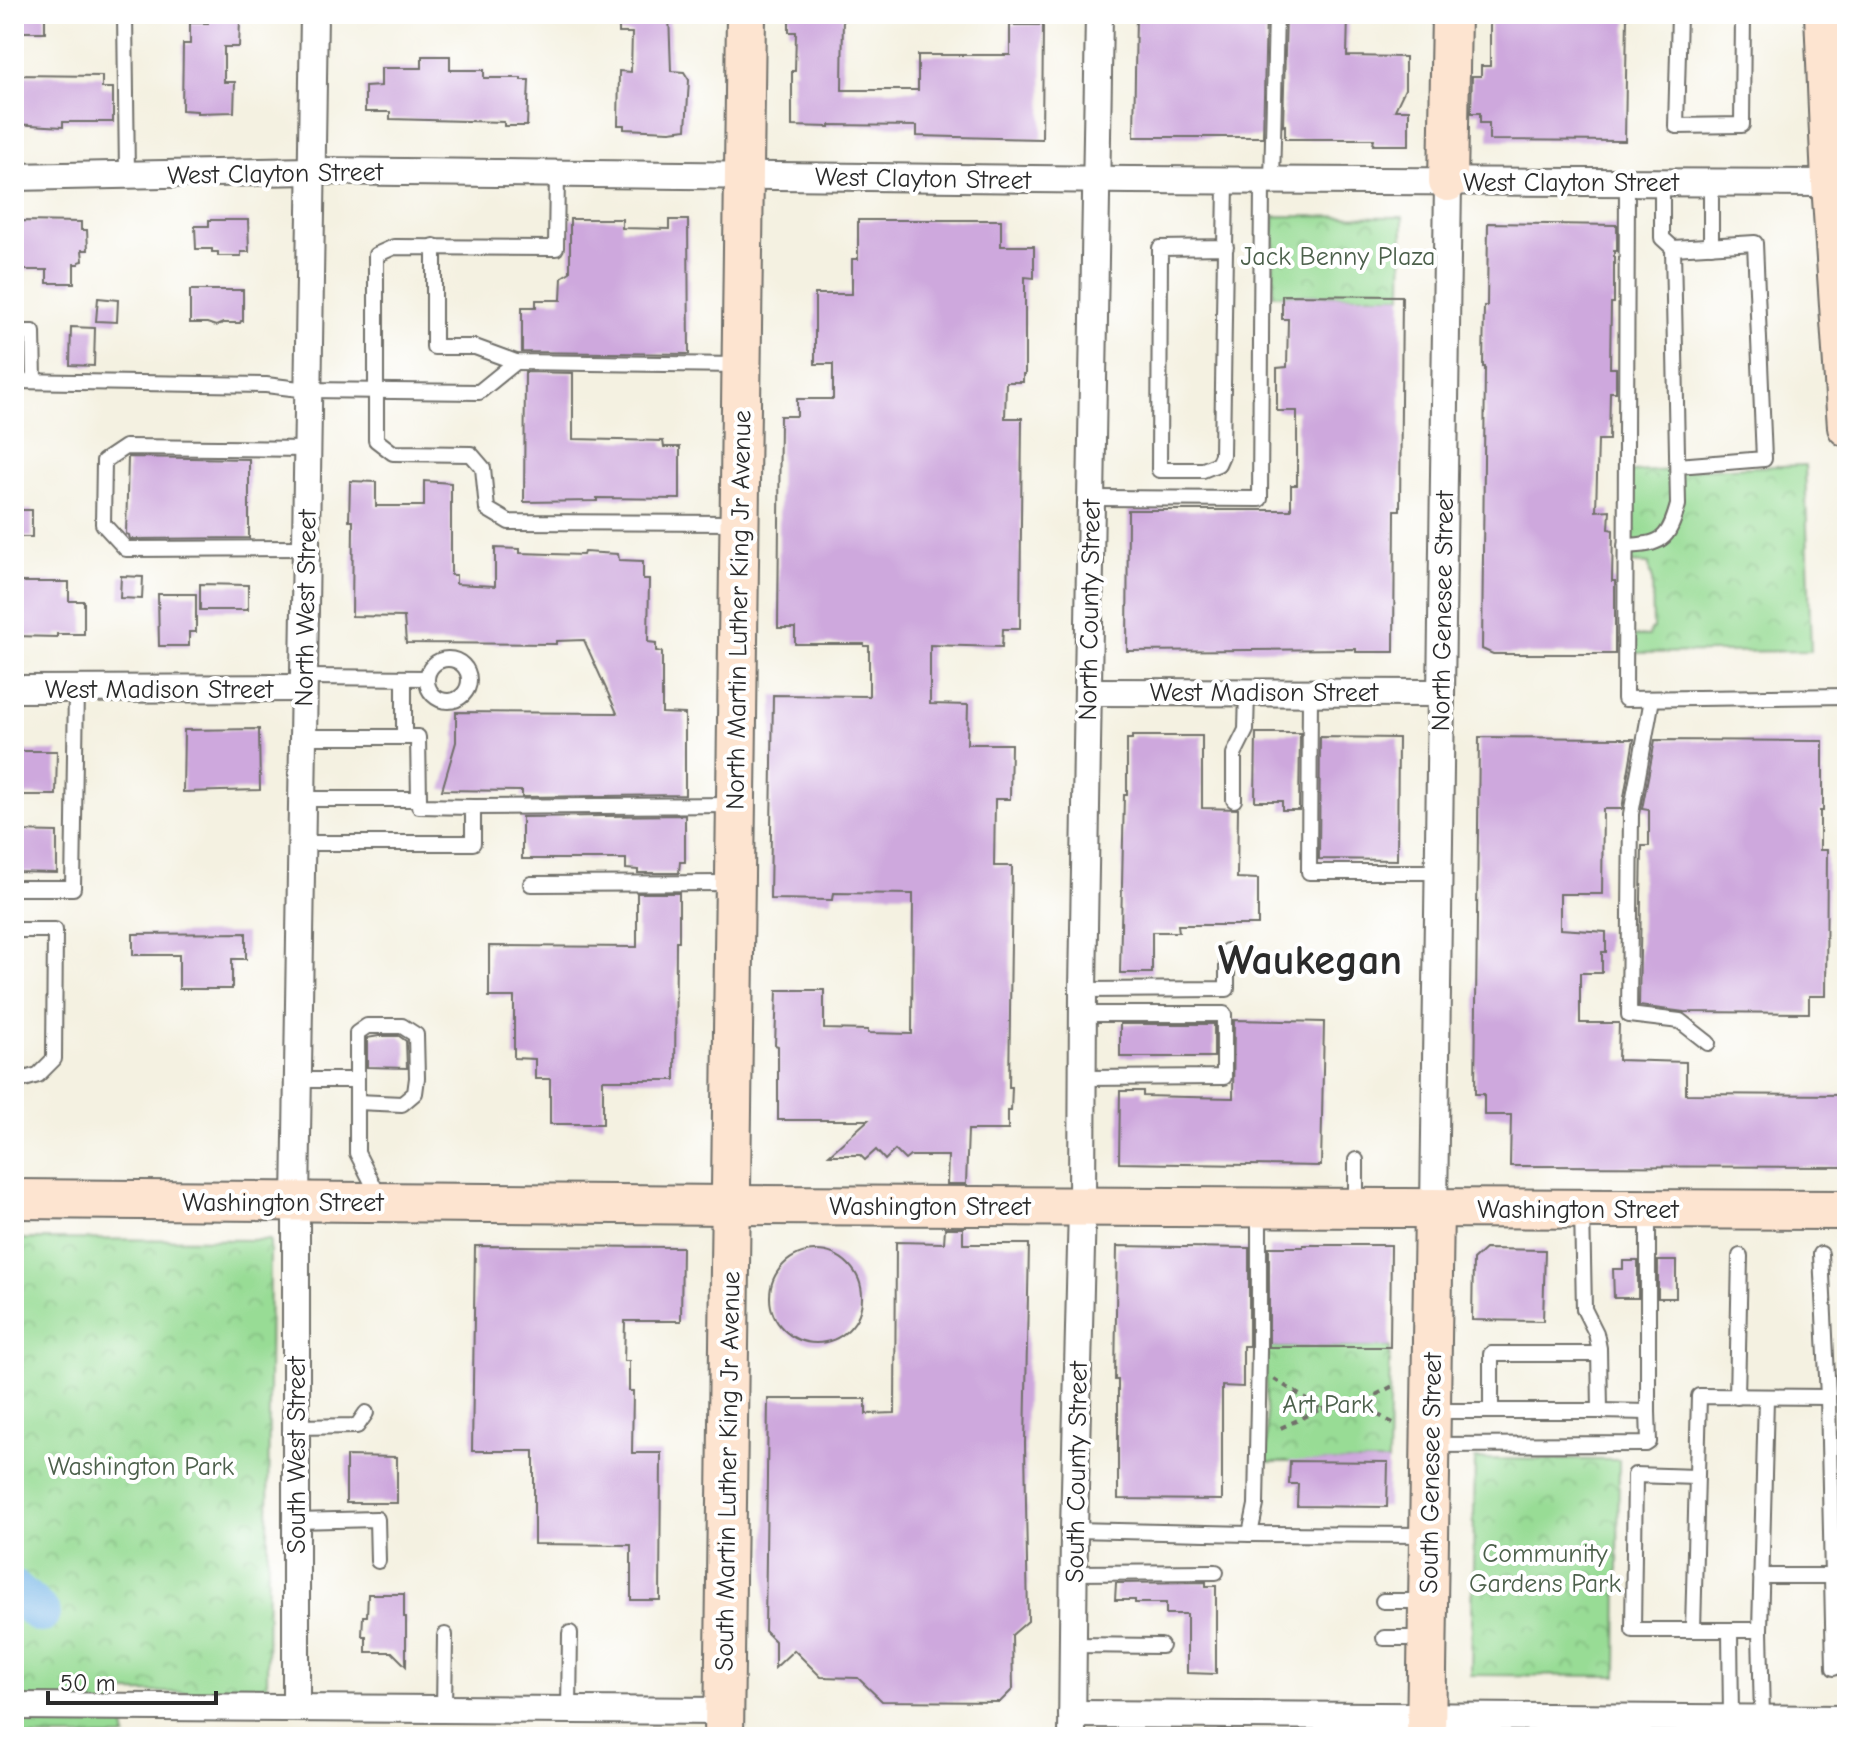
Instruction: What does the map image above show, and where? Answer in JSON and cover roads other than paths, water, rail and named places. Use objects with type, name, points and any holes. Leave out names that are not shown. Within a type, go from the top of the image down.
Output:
[{"type":"street","name":"North West Street","points":[[296,1202],[314,14]]},
{"type":"street","name":"North Martin Luther King Jr Avenue","points":[[730,1205],[746,14]]},
{"type":"street","name":"North County Street","points":[[1082,1207],[1099,14]]},
{"type":"street","name":"North Genesee Street","points":[[1434,1208],[1451,14]]},
{"type":"street","points":[[1824,14],[1831,183],[1847,427]]},
{"type":"street","name":"West Clayton Street","points":[[14,177],[311,171],[1097,180],[1831,183]]},
{"type":"street","name":"West Madison Street","points":[[14,689],[304,683]]},
{"type":"street","name":"West Madison Street","points":[[1088,692],[1441,693]]},
{"type":"street","name":"Washington Street","points":[[14,1199],[1847,1210]]},
{"type":"street","name":"South West Street","points":[[296,1202],[296,1708]]},
{"type":"street","name":"South Martin Luther King Jr Avenue","points":[[724,1724],[730,1205]]},
{"type":"street","name":"South County Street","points":[[1072,1725],[1082,1207]]},
{"type":"street","name":"South Genesee Street","points":[[1426,1726],[1434,1208]]},
{"type":"street","points":[[14,1706],[569,1710],[724,1724]]},
{"type":"street","points":[[1072,1725],[1654,1727],[1726,1724],[1762,1718],[1847,1719]]},
{"type":"lane","points":[[125,14],[127,174]]},
{"type":"lane","points":[[1092,498],[1260,499],[1267,181],[1276,14]]},
{"type":"lane","points":[[1679,14],[1676,126],[1742,125],[1743,14]]},
{"type":"lane","points":[[557,174],[556,248],[394,247],[376,255],[376,440],[393,453],[471,454],[483,468],[487,509],[509,522],[738,523]]},
{"type":"lane","points":[[1226,181],[1226,247],[1222,455],[1218,464],[1203,470],[1159,470],[1160,248],[1226,247]]},
{"type":"lane","points":[[1627,183],[1625,699],[1847,696]]},
{"type":"lane","points":[[1662,183],[1662,238],[1673,248],[1755,243],[1764,459],[1678,466]]},
{"type":"lane","points":[[1711,183],[1711,246]]},
{"type":"lane","points":[[434,246],[434,347],[475,347],[516,362],[741,365]]},
{"type":"lane","points":[[1625,546],[1649,545],[1662,540],[1673,525],[1678,505],[1673,248]]},
{"type":"lane","points":[[14,332],[33,332],[34,381]]},
{"type":"lane","points":[[14,381],[479,392],[516,362]]},
{"type":"lane","points":[[306,548],[126,549],[103,524],[104,461],[125,447],[307,449]]},
{"type":"lane","points":[[404,678],[404,737]]},
{"type":"lane","points":[[304,683],[427,678]]},
{"type":"lane","points":[[14,888],[73,888],[76,689]]},
{"type":"lane","points":[[1234,800],[1234,754],[1246,730],[1247,692]]},
{"type":"lane","points":[[1310,692],[1309,872],[1438,872]]},
{"type":"lane","points":[[1652,699],[1631,814],[1629,1015],[1680,1021],[1708,1043]]},
{"type":"lane","points":[[303,737],[418,737],[419,806],[735,805]]},
{"type":"lane","points":[[302,799],[419,799]]},
{"type":"lane","points":[[301,843],[473,843],[473,807]]},
{"type":"lane","points":[[531,884],[734,883]]},
{"type":"lane","points":[[14,930],[55,930],[55,946],[54,1059],[38,1075],[14,1082]]},
{"type":"lane","points":[[1083,1002],[1227,989],[1227,951]]},
{"type":"lane","points":[[1082,1078],[1224,1077],[1224,1014],[1083,1002]]},
{"type":"lane","points":[[357,1102],[402,1104],[415,1093],[416,1035],[402,1026],[367,1026],[357,1033],[357,1080],[357,1102],[357,1153],[382,1202]]},
{"type":"lane","points":[[297,1080],[357,1080]]},
{"type":"lane","points":[[1356,1160],[1356,1208]]},
{"type":"lane","points":[[1250,1534],[1256,1505],[1259,1207]]},
{"type":"lane","points":[[1582,1209],[1584,1309],[1596,1333],[1600,1411]]},
{"type":"lane","points":[[1431,1428],[1649,1442],[1648,1209]]},
{"type":"lane","points":[[1821,1254],[1828,1397],[1834,1668]]},
{"type":"lane","points":[[1737,1397],[1740,1256]]},
{"type":"lane","points":[[1491,1411],[1491,1354],[1599,1354]]},
{"type":"lane","points":[[1693,1630],[1699,1396],[1828,1397]]},
{"type":"lane","points":[[1762,1718],[1760,1630],[1766,1398]]},
{"type":"lane","points":[[1431,1428],[1491,1411],[1648,1412]]},
{"type":"lane","points":[[296,1427],[357,1426],[366,1413]]},
{"type":"lane","points":[[1696,1477],[1635,1475],[1633,1630],[1760,1630]]},
{"type":"lane","points":[[296,1521],[377,1519],[378,1561]]},
{"type":"lane","points":[[1074,1530],[1429,1535]]},
{"type":"lane","points":[[1073,1573],[1216,1572]]},
{"type":"lane","points":[[1761,1576],[1832,1576]]},
{"type":"lane","points":[[1383,1601],[1428,1601]]},
{"type":"lane","points":[[1726,1724],[1730,1631]]},
{"type":"lane","points":[[569,1710],[570,1633]]},
{"type":"lane","points":[[444,1709],[445,1635]]},
{"type":"lane","points":[[1384,1638],[1427,1638]]},
{"type":"lane","points":[[1073,1645],[1161,1646]]},
{"type":"waterway","points":[[14,1590],[40,1613]]},
{"type":"district","name":"Waukegan","points":[[1310,959]]},
{"type":"park label","name":"Jack Benny Plaza","points":[[1338,256]]},
{"type":"park label","name":"Art Park","points":[[1328,1404]]},
{"type":"park label","name":"Washington Park","points":[[141,1466]]},
{"type":"park label","name":"Community Gardens Park","points":[[1545,1568]]}]
